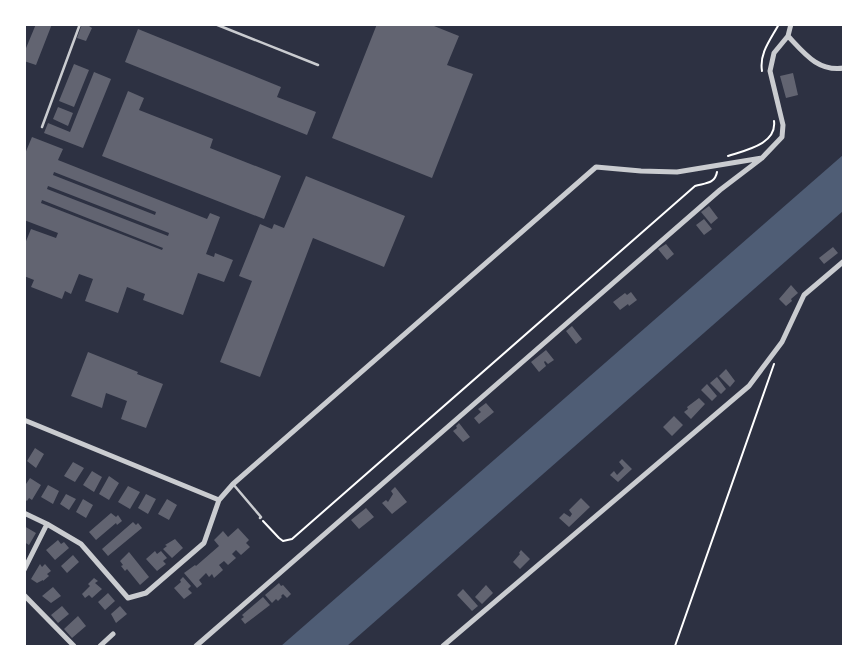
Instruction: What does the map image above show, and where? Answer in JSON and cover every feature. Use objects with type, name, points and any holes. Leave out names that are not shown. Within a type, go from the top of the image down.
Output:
[{"type":"street","points":[[196,646],[720,190],[762,158],[782,137],[783,125],[769,71],[774,53],[789,36],[791,24]]},
{"type":"street","points":[[789,36],[809,59],[834,70],[844,68]]},
{"type":"street","points":[[24,513],[81,544],[128,598],[146,593],[204,543],[219,500],[233,484],[596,167],[677,172],[762,158]]},
{"type":"street","points":[[443,646],[749,386],[782,342],[804,295],[844,261]]},
{"type":"street","points":[[24,420],[219,500]]},
{"type":"street","points":[[24,570],[47,524]]},
{"type":"street","points":[[24,595],[74,646]]},
{"type":"street","points":[[100,646],[113,634]]},
{"type":"lane","points":[[42,127],[80,24]]},
{"type":"lane","points":[[215,24],[318,65]]},
{"type":"lane","points":[[233,484],[260,518]]},
{"type":"path","points":[[763,73],[761,65],[764,48],[779,24]]},
{"type":"path","points":[[727,156],[767,141],[773,134],[774,117]]},
{"type":"path","points":[[260,518],[279,538],[288,541],[292,539],[695,186],[712,182],[717,166]]},
{"type":"path","points":[[675,646],[782,342]]},
{"type":"water","points":[[843,155],[843,211],[347,646],[281,646]]},
{"type":"building","points":[[36,24],[52,24],[36,65],[24,61],[24,53]]},
{"type":"building","points":[[82,24],[92,28],[86,41],[77,38]]},
{"type":"building","points":[[377,24],[429,24],[459,36],[447,65],[473,74],[432,178],[332,138]]},
{"type":"building","points":[[138,29],[281,87],[277,97],[316,112],[307,135],[125,62]]},
{"type":"building","points":[[74,64],[89,70],[74,107],[59,101]]},
{"type":"building","points":[[94,72],[111,79],[83,148],[44,133],[48,123],[70,132]]},
{"type":"building","points":[[793,73],[798,95],[786,98],[780,76]]},
{"type":"building","points":[[128,91],[144,98],[139,110],[213,139],[210,148],[281,176],[264,219],[102,156]]},
{"type":"building","points":[[58,107],[73,113],[68,126],[53,119]]},
{"type":"building","points":[[32,137],[63,149],[58,160],[207,219],[210,213],[220,217],[206,254],[214,257],[215,253],[233,260],[224,282],[198,273],[183,315],[143,300],[145,294],[127,287],[118,313],[85,301],[93,279],[79,274],[71,294],[65,291],[62,299],[31,287],[34,280],[24,276],[24,246],[31,229],[56,238],[58,233],[24,220],[24,156]],"holes":[[[54,172],[156,212],[155,215],[53,175]],[[48,186],[169,233],[168,236],[47,189]],[[42,200],[163,248],[162,250],[41,203]]]},
{"type":"building","points":[[306,176],[405,216],[384,267],[313,238],[260,377],[220,362],[252,281],[239,276],[260,224],[272,229],[274,224],[284,228]]},
{"type":"building","points":[[709,206],[718,218],[711,224],[701,212]]},
{"type":"building","points":[[704,219],[712,229],[704,235],[696,225]]},
{"type":"building","points":[[666,244],[674,254],[667,260],[658,249]]},
{"type":"building","points":[[833,247],[838,253],[824,264],[819,258]]},
{"type":"building","points":[[791,285],[798,293],[786,306],[779,299]]},
{"type":"building","points":[[631,292],[637,300],[620,310],[613,302]]},
{"type":"building","points":[[572,326],[582,339],[576,344],[566,331]]},
{"type":"building","points":[[546,350],[554,360],[548,364],[545,361],[546,366],[539,372],[531,362]]},
{"type":"building","points":[[88,352],[163,384],[146,428],[121,419],[127,401],[106,393],[102,408],[71,396]]},
{"type":"building","points":[[726,369],[735,381],[730,387],[719,376]]},
{"type":"building","points":[[717,377],[726,389],[721,394],[710,383]]},
{"type":"building","points":[[707,384],[717,396],[712,401],[701,390]]},
{"type":"building","points":[[699,398],[705,404],[691,419],[684,412]]},
{"type":"building","points":[[486,403],[494,412],[479,424],[474,418],[481,412],[478,409]]},
{"type":"building","points":[[674,416],[683,425],[672,436],[663,427]]},
{"type":"building","points":[[459,423],[470,437],[463,442],[453,431]]},
{"type":"building","points":[[35,448],[44,454],[36,468],[27,461]]},
{"type":"building","points":[[622,459],[632,469],[618,482],[610,475],[614,471],[617,475],[624,468],[619,462]]},
{"type":"building","points":[[73,462],[84,468],[75,482],[64,476]]},
{"type":"building","points":[[92,471],[102,477],[94,492],[83,485]]},
{"type":"building","points":[[109,476],[119,483],[109,500],[99,494]]},
{"type":"building","points":[[30,478],[41,485],[32,500],[29,498],[27,501],[24,499],[24,487]]},
{"type":"building","points":[[48,485],[59,491],[53,504],[41,497]]},
{"type":"building","points":[[128,486],[140,492],[130,509],[118,502]]},
{"type":"building","points":[[395,487],[407,502],[392,514],[382,503],[386,500],[388,502]]},
{"type":"building","points":[[66,494],[76,499],[69,510],[60,504]]},
{"type":"building","points":[[146,494],[156,499],[148,514],[138,508]]},
{"type":"building","points":[[581,498],[590,507],[569,527],[559,518],[564,513],[570,517],[572,514],[569,510]]},
{"type":"building","points":[[83,499],[93,505],[86,518],[76,512]]},
{"type":"building","points":[[167,499],[177,505],[169,520],[158,514]]},
{"type":"building","points":[[366,508],[374,517],[359,529],[351,520]]},
{"type":"building","points":[[111,513],[116,517],[118,515],[122,521],[96,540],[89,532]]},
{"type":"building","points":[[133,522],[142,528],[108,556],[102,549]]},
{"type":"building","points":[[24,526],[36,533],[29,545],[24,542]]},
{"type":"building","points":[[238,528],[249,540],[246,543],[250,547],[241,555],[236,550],[232,554],[236,558],[228,565],[224,561],[219,565],[223,570],[214,578],[212,574],[209,577],[206,573],[199,580],[202,584],[197,588],[184,573],[219,546],[214,540],[223,531],[228,537]]},
{"type":"building","points":[[175,539],[183,548],[172,558],[163,549]]},
{"type":"building","points":[[58,540],[69,548],[55,560],[46,550]]},
{"type":"building","points":[[521,550],[530,559],[520,569],[513,562]]},
{"type":"building","points":[[155,551],[157,554],[161,551],[167,558],[163,561],[166,564],[157,571],[146,559]]},
{"type":"building","points":[[129,552],[149,577],[140,585],[127,569],[125,571],[121,566],[123,565],[120,561]]},
{"type":"building","points":[[73,555],[79,562],[67,573],[61,566]]},
{"type":"building","points":[[40,564],[42,567],[45,564],[51,571],[47,574],[49,576],[37,583],[31,579]]},
{"type":"building","points":[[183,577],[191,586],[188,589],[192,593],[184,599],[174,588]]},
{"type":"building","points":[[94,578],[98,581],[95,583],[102,589],[92,598],[89,595],[85,598],[82,594]]},
{"type":"building","points":[[279,583],[291,594],[287,598],[283,594],[278,601],[276,599],[272,603],[265,595]]},
{"type":"building","points":[[486,585],[493,593],[482,604],[475,597]]},
{"type":"building","points":[[53,587],[61,596],[51,603],[42,596]]},
{"type":"building","points":[[463,589],[478,606],[472,611],[457,595]]},
{"type":"building","points":[[108,593],[115,601],[105,610],[98,602]]},
{"type":"building","points":[[263,597],[270,605],[245,624],[241,619],[244,617],[242,615]]},
{"type":"building","points":[[62,606],[69,614],[58,623],[51,615]]},
{"type":"building","points":[[120,606],[127,614],[116,623],[111,614]]},
{"type":"building","points":[[78,616],[86,626],[72,638],[64,629]]}]
